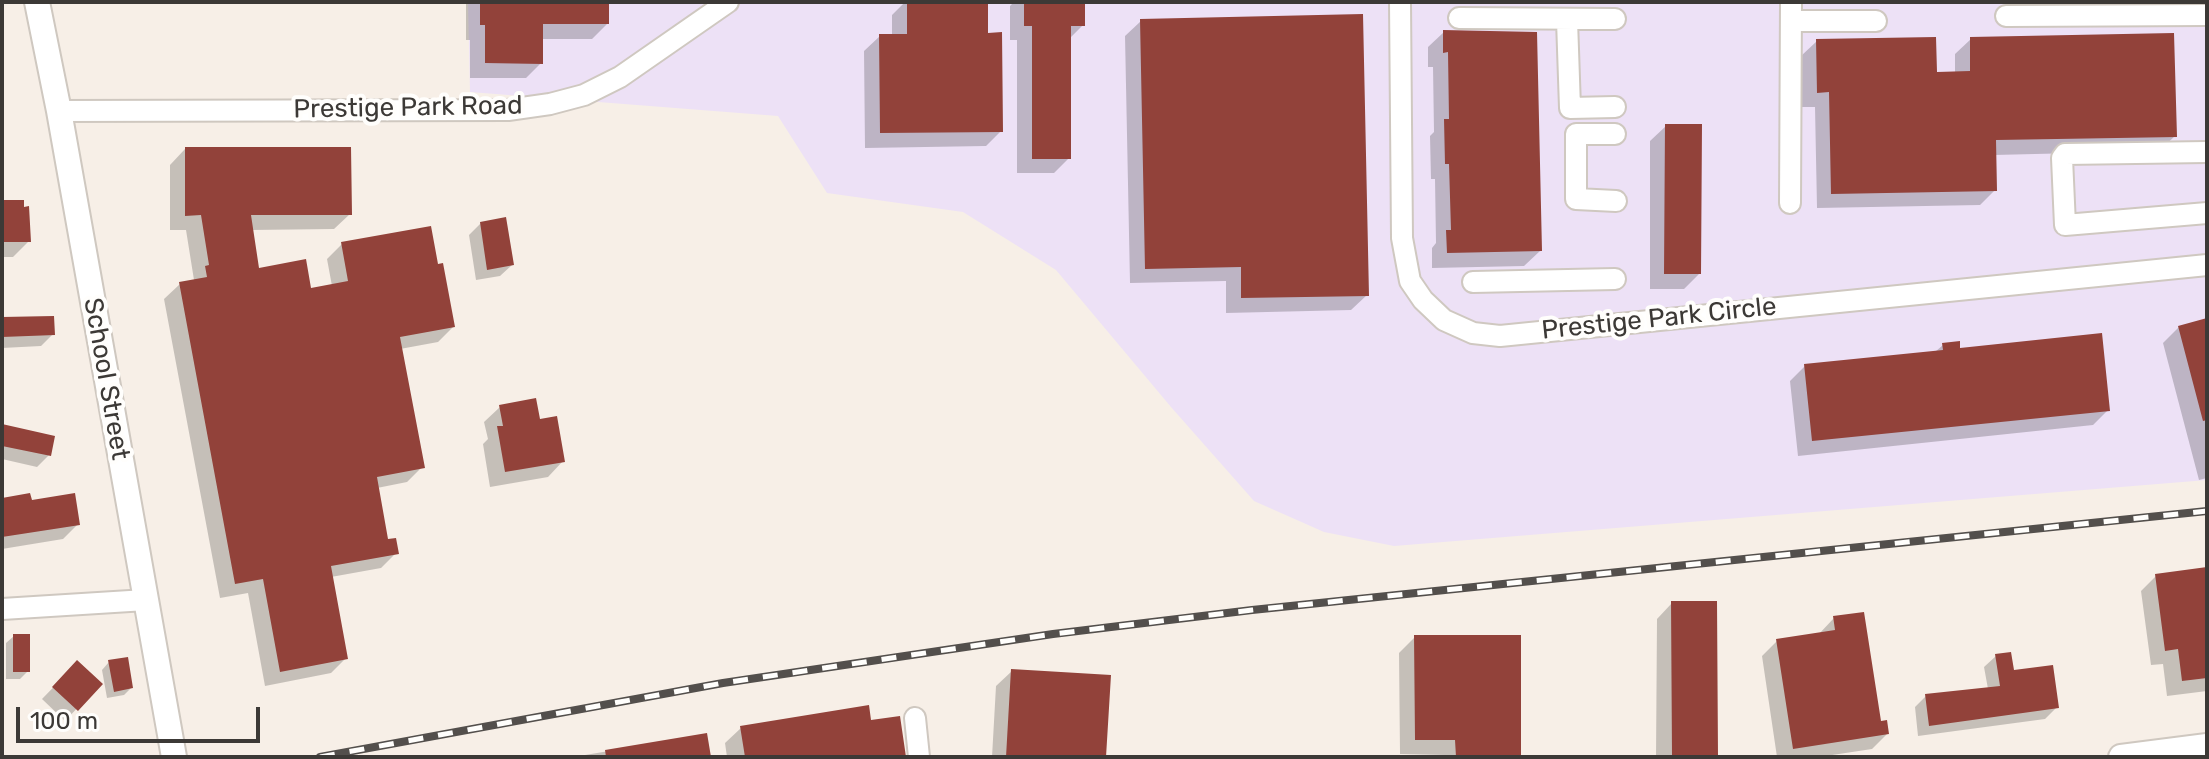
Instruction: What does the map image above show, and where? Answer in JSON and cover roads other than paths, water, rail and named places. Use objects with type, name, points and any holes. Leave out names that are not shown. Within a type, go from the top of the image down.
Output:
[{"type":"main road","name":"School Street","points":[[37,2],[174,757]]},
{"type":"main road","points":[[2131,756],[2207,746]]},
{"type":"street","name":"Prestige Park Road","points":[[59,111],[498,110],[550,104],[584,95],[620,77],[728,2]]},
{"type":"street","name":"Prestige Park Circle","points":[[1400,2],[1402,238],[1410,281],[1423,300],[1444,320],[1473,333],[1500,336],[2207,265]]},
{"type":"street","points":[[1790,203],[1791,12],[1876,21]]},
{"type":"street","points":[[2006,16],[2207,15]]},
{"type":"street","points":[[1459,18],[1615,19]]},
{"type":"street","points":[[1567,20],[1570,108],[1615,107]]},
{"type":"street","points":[[1615,134],[1576,134],[1576,199],[1616,201]]},
{"type":"street","points":[[2207,152],[2065,154],[2062,158],[2065,225],[2207,213]]},
{"type":"street","points":[[1473,282],[1615,279]]},
{"type":"street","points":[[2,609],[146,600]]},
{"type":"street","points":[[915,718],[919,757]]},
{"type":"railway","points":[[320,757],[723,683],[1053,634],[1252,610],[2207,511]]}]
